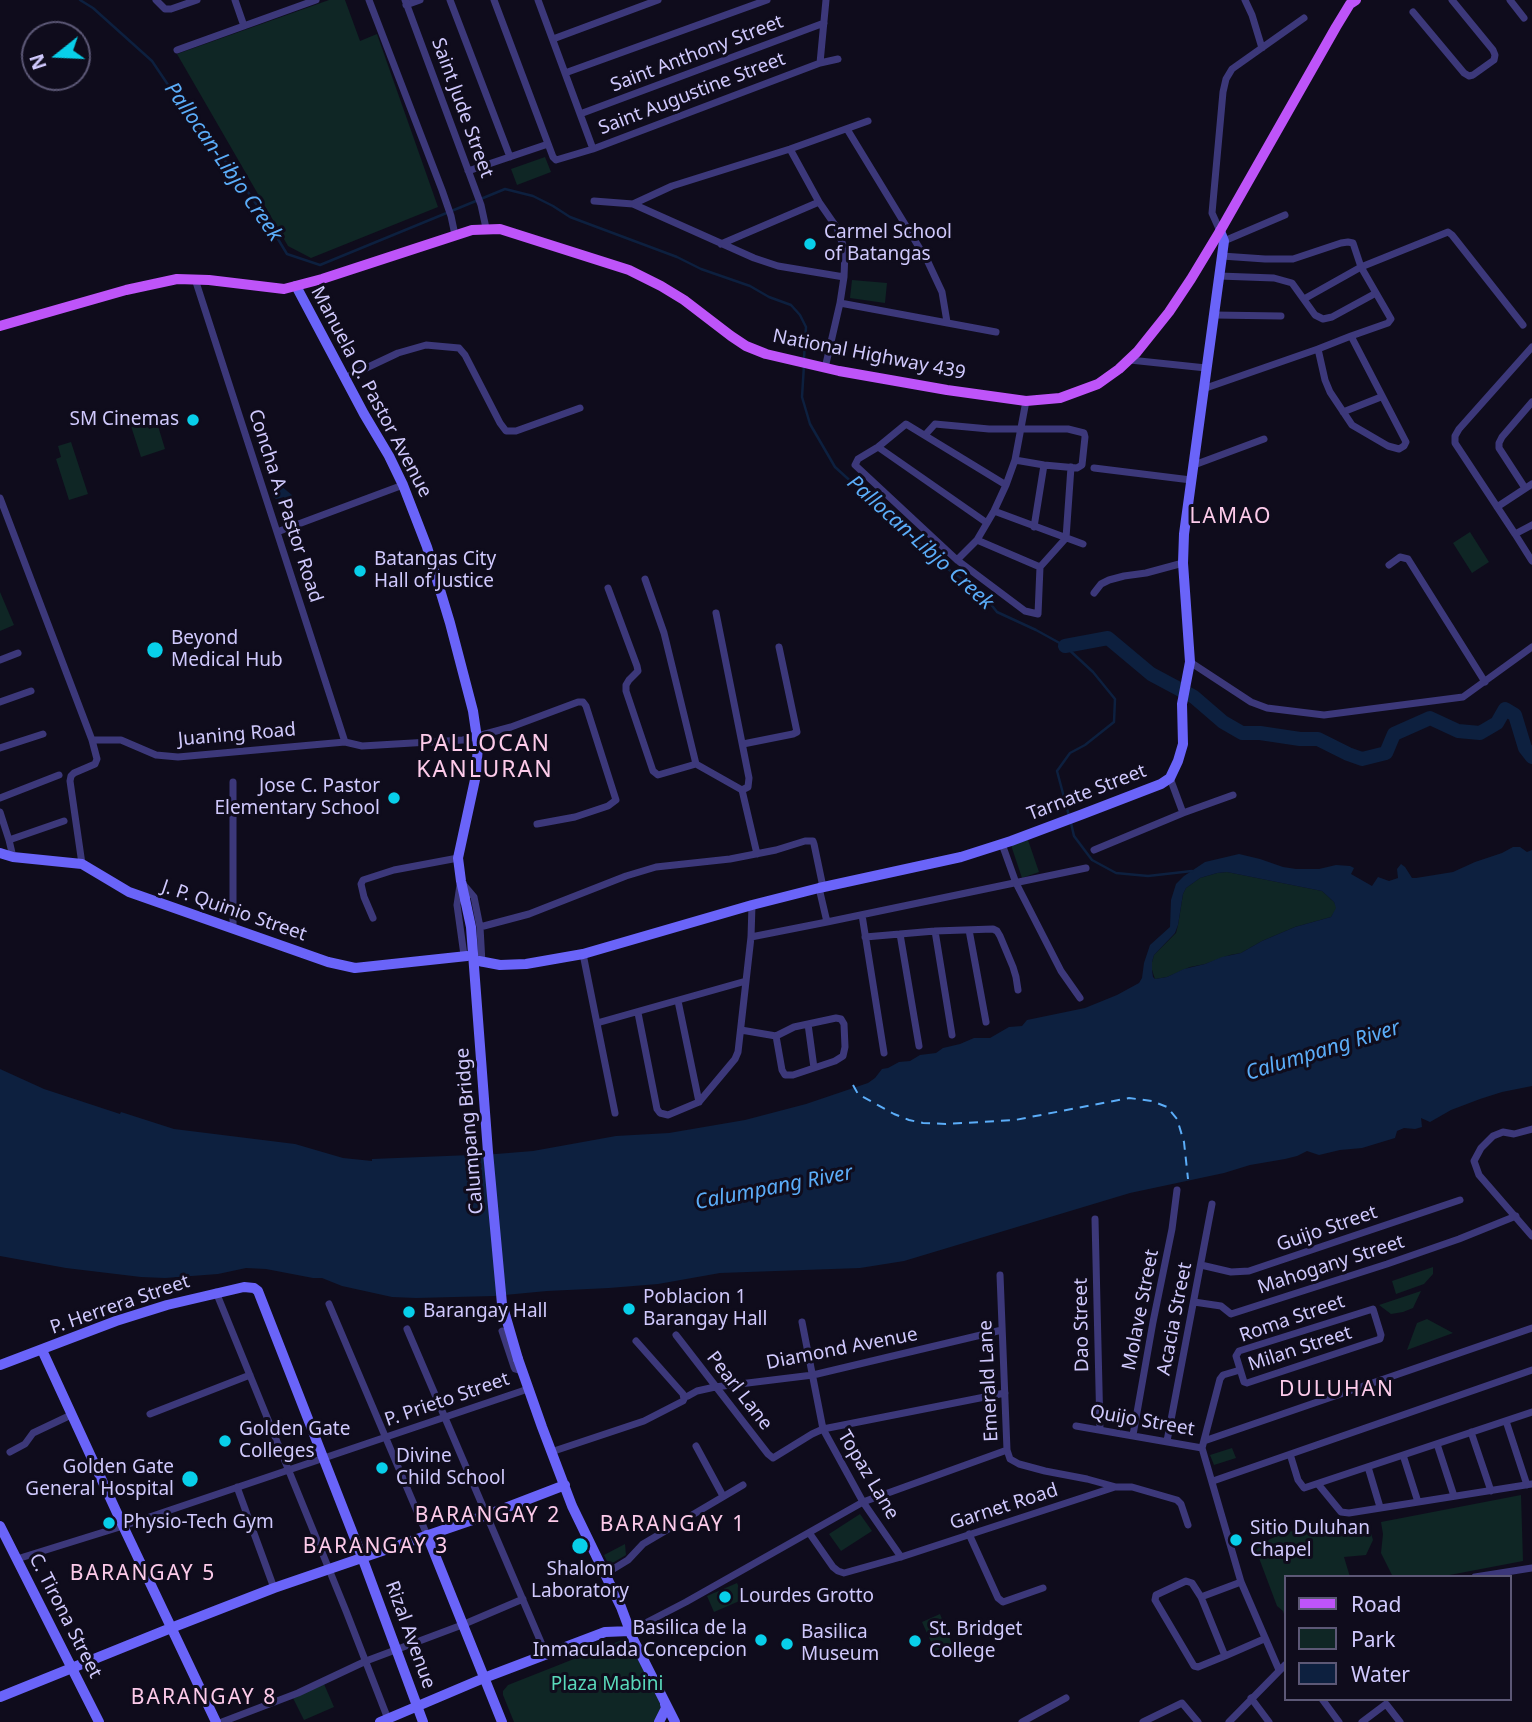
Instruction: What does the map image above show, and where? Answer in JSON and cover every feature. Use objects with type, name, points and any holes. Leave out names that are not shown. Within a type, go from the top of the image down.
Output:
[{"type":"main road","name":"National Highway 439","points":[[0,326],[177,279],[284,289],[455,235],[486,228],[511,232],[629,270],[684,299],[731,336],[766,354],[947,390],[1026,401],[1059,398],[1098,384],[1130,360],[1169,312],[1222,236],[1336,27],[1350,4],[1356,0]]},
{"type":"street","points":[[156,0],[165,9],[197,0]]},
{"type":"street","points":[[235,0],[244,26]]},
{"type":"street","points":[[177,50],[304,2],[316,0]]},
{"type":"street","points":[[369,0],[443,194],[455,235]]},
{"type":"street","points":[[406,2],[421,0]]},
{"type":"street","points":[[450,0],[509,157]]},
{"type":"street","points":[[468,171],[548,144],[494,0]]},
{"type":"street","points":[[549,0],[539,2],[593,149]]},
{"type":"street","points":[[553,39],[658,0]]},
{"type":"street","points":[[565,74],[767,0]]},
{"type":"street","points":[[820,63],[826,0]]},
{"type":"street","points":[[1245,0],[1262,48]]},
{"type":"street","points":[[1413,12],[1464,73],[1473,75],[1494,60],[1495,55],[1451,0]]},
{"type":"street","points":[[1510,0],[1524,18]]},
{"type":"street","name":"Saint Jude Street","points":[[406,2],[474,184],[486,228]]},
{"type":"street","points":[[1285,215],[1222,236],[1212,213],[1223,92],[1232,69],[1304,18]]},
{"type":"street","name":"Saint Anthony Street","points":[[580,114],[824,23]]},
{"type":"street","name":"Saint Augustine Street","points":[[548,144],[556,160],[593,149],[820,63],[838,59]]},
{"type":"street","points":[[633,204],[672,186],[868,121]]},
{"type":"street","points":[[847,129],[928,262],[942,292],[947,322]]},
{"type":"street","points":[[790,149],[819,202],[837,228],[845,251],[840,303],[821,367]]},
{"type":"street","points":[[594,201],[633,204],[721,244],[778,266],[844,277]]},
{"type":"street","points":[[721,244],[819,202]]},
{"type":"street","points":[[1304,299],[1361,267],[1448,232],[1523,325]]},
{"type":"street","name":"Tarnate Street","points":[[480,962],[500,965],[526,964],[583,954],[752,905],[961,857],[1083,814],[1170,778],[1183,744],[1182,704],[1190,662],[1183,563],[1184,534],[1222,256],[1222,236]]},
{"type":"street","points":[[1203,389],[1318,349],[1390,322],[1391,319],[1361,267],[1353,243],[1348,242],[1293,259],[1222,256]]},
{"type":"street","points":[[1219,276],[1274,278],[1292,283],[1315,315],[1323,320],[1376,293]]},
{"type":"street","name":"Concha A. Pastor Road","points":[[195,279],[345,742]]},
{"type":"street","name":"Manuela Q. Pastor Avenue","points":[[296,286],[403,485],[427,547],[447,613],[478,737],[476,775],[458,858],[465,899]]},
{"type":"street","points":[[840,303],[996,332]]},
{"type":"street","points":[[1214,315],[1282,316]]},
{"type":"street","points":[[1318,349],[1325,380],[1352,425],[1388,446],[1399,449],[1406,442],[1351,336]]},
{"type":"street","points":[[345,378],[398,353],[426,345],[459,348],[506,430],[516,431],[580,408]]},
{"type":"street","points":[[1532,347],[1455,436],[1455,443],[1532,561]]},
{"type":"street","points":[[1130,360],[1206,368]]},
{"type":"street","points":[[1343,412],[1381,397]]},
{"type":"street","points":[[957,560],[977,540],[1006,485],[1016,460],[1026,401]]},
{"type":"street","points":[[1497,508],[1529,486],[1499,449],[1499,443],[1532,402]]},
{"type":"street","points":[[1006,485],[906,424],[858,459],[855,465],[957,560],[1026,611],[1038,614],[1040,567],[1066,538],[1071,467]]},
{"type":"street","points":[[925,435],[935,424],[989,429],[1068,429],[1084,433],[1082,465],[1077,468],[1016,460]]},
{"type":"street","points":[[1194,465],[1265,439]]},
{"type":"street","points":[[878,447],[987,523]]},
{"type":"street","points":[[1034,527],[1044,465]]},
{"type":"street","points":[[1094,468],[1191,480]]},
{"type":"street","points":[[277,532],[403,485]]},
{"type":"street","points":[[0,498],[93,740],[96,762],[74,773],[70,780],[82,864]]},
{"type":"street","points":[[994,511],[1083,544]]},
{"type":"street","points":[[1515,534],[1532,525]]},
{"type":"street","points":[[977,540],[1040,567]]},
{"type":"street","points":[[1388,565],[1400,557],[1408,559],[1485,681]]},
{"type":"street","points":[[1094,593],[1101,584],[1109,580],[1183,563]]},
{"type":"street","points":[[645,579],[664,633],[696,764]]},
{"type":"street","points":[[608,588],[637,666],[638,671],[629,680],[626,691],[653,771],[658,775],[696,764],[742,790],[757,854]]},
{"type":"street","points":[[716,613],[749,784],[742,790]]},
{"type":"street","points":[[743,744],[797,732],[779,646]]},
{"type":"street","points":[[1190,662],[1251,702],[1267,708],[1324,715],[1463,697],[1532,647]]},
{"type":"street","points":[[0,660],[18,653]]},
{"type":"street","points":[[0,702],[31,691]]},
{"type":"street","name":"Juaning Road","points":[[93,740],[121,740],[156,755],[178,757],[345,742],[362,746],[463,740],[583,702],[616,800],[608,806],[575,817],[537,824]]},
{"type":"street","points":[[0,748],[43,734]]},
{"type":"street","points":[[0,798],[59,775]]},
{"type":"street","points":[[1170,778],[1183,813]]},
{"type":"street","points":[[233,782],[233,929]]},
{"type":"street","points":[[1094,850],[1233,795]]},
{"type":"street","points":[[0,812],[13,857]]},
{"type":"street","points":[[9,840],[64,821]]},
{"type":"street","points":[[480,927],[529,914],[656,867],[730,859],[805,841],[813,841],[827,922]]},
{"type":"street","points":[[1002,844],[1016,883],[1061,971],[1080,998]]},
{"type":"street","name":"J. P. Quinio Street","points":[[0,853],[13,857],[82,864],[130,892],[328,962],[355,968],[466,955]]},
{"type":"street","points":[[373,918],[363,897],[363,880],[394,870],[458,858]]},
{"type":"street","points":[[751,937],[1086,868]]},
{"type":"street","name":"Manuela Q. Pastor Avenue","points":[[461,881],[474,897],[480,927],[480,962]]},
{"type":"street","name":"Manuela Q. Pastor Avenue","points":[[461,881],[457,905],[466,955]]},
{"type":"street","name":"Calumpang Bridge","points":[[465,899],[471,927],[502,1304],[528,1389],[572,1506],[676,1722]]},
{"type":"street","points":[[638,1013],[657,1109],[664,1115],[699,1102],[738,1052],[752,905]]},
{"type":"street","points":[[862,915],[884,1053]]},
{"type":"street","points":[[865,937],[990,928],[997,931],[1013,967],[1018,990]]},
{"type":"street","points":[[969,930],[986,1023]]},
{"type":"street","points":[[935,931],[952,1035]]},
{"type":"street","points":[[900,934],[919,1046]]},
{"type":"street","points":[[583,954],[615,1113]]},
{"type":"street","points":[[597,1023],[746,981]]},
{"type":"street","points":[[678,1001],[699,1102]]},
{"type":"street","points":[[741,1030],[776,1036],[794,1027],[841,1019],[844,1024],[843,1056],[793,1075],[785,1075],[776,1036]]},
{"type":"street","points":[[808,1024],[814,1068]]},
{"type":"street","points":[[1532,1129],[1514,1134],[1503,1132],[1493,1136],[1481,1148],[1474,1161],[1479,1175],[1532,1236]]},
{"type":"street","name":"Molave Street","points":[[1133,1435],[1171,1237],[1177,1190]]},
{"type":"street","name":"Guijo Street","points":[[1201,1265],[1231,1272],[1250,1271],[1460,1200]]},
{"type":"street","name":"Acacia Street","points":[[1167,1441],[1212,1204]]},
{"type":"street","name":"Mahogany Street","points":[[1194,1302],[1221,1306],[1231,1314],[1387,1264],[1516,1216]]},
{"type":"street","name":"Dao Street","points":[[1095,1219],[1100,1430]]},
{"type":"street","name":"Emerald Lane","points":[[1000,1275],[1007,1450],[1010,1459],[1019,1464],[1116,1487],[1132,1487],[1177,1500],[1188,1525]]},
{"type":"street","name":"P. Herrera Street","points":[[0,1365],[116,1321],[167,1305],[216,1292],[254,1288]]},
{"type":"street","name":"Rizal Avenue","points":[[254,1288],[260,1295],[324,1458],[423,1722]]},
{"type":"street","points":[[216,1292],[366,1661],[384,1720],[605,1632],[630,1631],[810,1534],[863,1502],[1007,1450]]},
{"type":"street","points":[[329,1304],[427,1535],[502,1722]]},
{"type":"street","name":"Roma Street","points":[[1240,1370],[1236,1356],[1239,1351],[1373,1309],[1380,1339]]},
{"type":"street","name":"Topaz Lane","points":[[802,1322],[823,1429],[863,1502],[901,1557]]},
{"type":"street","points":[[1203,1444],[1532,1328]]},
{"type":"street","points":[[407,1329],[546,1654]]},
{"type":"street","name":"Diamond Avenue","points":[[688,1396],[715,1387],[813,1375],[1002,1330]]},
{"type":"street","points":[[502,1331],[515,1369],[522,1371]]},
{"type":"street","name":"Pearl Lane","points":[[676,1335],[772,1458],[823,1429]]},
{"type":"street","name":"Milan Street","points":[[1240,1370],[1244,1382],[1247,1383],[1380,1339]]},
{"type":"street","points":[[551,1452],[644,1421],[683,1401],[683,1394],[636,1341]]},
{"type":"street","points":[[42,1350],[216,1722]]},
{"type":"street","points":[[1229,1722],[1282,1667],[1264,1639],[1241,1583],[1203,1444],[1222,1377],[1240,1370]]},
{"type":"street","points":[[1213,1481],[1532,1370]]},
{"type":"street","points":[[150,1414],[250,1375]]},
{"type":"street","name":"P. Prieto Street","points":[[17,1559],[123,1526],[528,1389]]},
{"type":"street","points":[[823,1429],[1005,1393]]},
{"type":"street","points":[[1290,1454],[1298,1480],[1304,1488],[1532,1412]]},
{"type":"street","points":[[10,1452],[25,1444],[33,1433],[71,1415]]},
{"type":"street","points":[[1318,1484],[1341,1512],[1358,1512],[1530,1485],[1506,1421]]},
{"type":"street","name":"Quijo Street","points":[[1076,1426],[1203,1444]]},
{"type":"street","points":[[1471,1432],[1491,1491]]},
{"type":"street","points":[[1437,1444],[1454,1496]]},
{"type":"street","points":[[696,1446],[723,1496]]},
{"type":"street","points":[[1403,1455],[1418,1502]]},
{"type":"street","points":[[1368,1467],[1380,1507]]},
{"type":"street","points":[[0,1697],[274,1588],[487,1515],[565,1485]]},
{"type":"street","points":[[605,1574],[628,1560],[643,1544],[743,1485]]},
{"type":"street","points":[[237,1487],[274,1588]]},
{"type":"street","name":"Garnet Road","points":[[810,1534],[833,1567],[844,1573],[1116,1487]]},
{"type":"street","name":"C. Tirona Street","points":[[0,1526],[99,1722]]},
{"type":"street","points":[[970,1534],[998,1598],[1003,1602],[1043,1588]]},
{"type":"street","points":[[1488,1575],[1532,1568]]},
{"type":"street","points":[[1225,1656],[1201,1597],[1192,1583],[1186,1581],[1156,1595],[1155,1600],[1194,1666],[1198,1667],[1225,1656],[1264,1639]]},
{"type":"street","points":[[1201,1597],[1241,1583]]},
{"type":"street","points":[[222,1722],[523,1599]]},
{"type":"street","points":[[1022,1722],[1066,1698]]},
{"type":"street","points":[[1251,1698],[1269,1722]]},
{"type":"street","points":[[1323,1701],[1339,1722]]},
{"type":"street","points":[[1362,1722],[1386,1701],[1401,1722]]},
{"type":"street","points":[[659,1722],[666,1708],[665,1703]]},
{"type":"street","points":[[1143,1722],[1182,1703],[1198,1722]]},
{"type":"green space","points":[[329,0],[345,0],[360,41],[377,34],[438,207],[311,258],[288,246],[177,54]]},
{"type":"green space","points":[[545,157],[551,172],[517,185],[511,169]]},
{"type":"green space","points":[[852,280],[887,283],[885,303],[850,298]]},
{"type":"green space","points":[[145,418],[149,429],[158,426],[165,449],[141,457],[130,423]]},
{"type":"green space","points":[[71,442],[88,494],[69,500],[56,459],[61,457],[58,446]]},
{"type":"green space","points":[[1470,532],[1489,562],[1472,573],[1453,543]]},
{"type":"green space","points":[[0,592],[14,625],[0,631]]},
{"type":"green space","points":[[1028,840],[1039,872],[1022,878],[1011,845]]},
{"type":"green space","points":[[1227,872],[1322,891],[1337,908],[1331,917],[1295,927],[1241,953],[1155,979],[1152,970],[1154,955],[1176,933],[1186,888],[1200,878]]},
{"type":"green space","points":[[1433,1267],[1433,1274],[1424,1284],[1396,1294],[1392,1281]]},
{"type":"green space","points":[[1421,1291],[1413,1308],[1403,1312],[1391,1314],[1379,1305]]},
{"type":"green space","points":[[1427,1319],[1453,1333],[1407,1350],[1417,1323]]},
{"type":"green space","points":[[1232,1448],[1236,1458],[1214,1465],[1210,1455]]},
{"type":"green space","points":[[1521,1495],[1523,1561],[1450,1575],[1392,1575],[1381,1553],[1381,1522]]},
{"type":"green space","points":[[860,1514],[872,1531],[841,1551],[829,1534]]},
{"type":"green space","points":[[1333,1525],[1369,1526],[1373,1540],[1366,1555],[1344,1557],[1349,1575],[1284,1575],[1284,1614],[1277,1606],[1256,1550],[1266,1541],[1286,1532],[1309,1529],[1325,1532]]},
{"type":"green space","points":[[625,1544],[626,1555],[609,1565],[604,1555]]},
{"type":"green space","name":"Lourdes Grotto","points":[[737,1583],[744,1599],[714,1612],[707,1596]]},
{"type":"green space","points":[[940,1614],[952,1644],[935,1651],[922,1622]]},
{"type":"green space","name":"Plaza Mabini","points":[[627,1638],[660,1702],[661,1710],[655,1722],[514,1722],[503,1695],[508,1685]]},
{"type":"green space","points":[[324,1684],[334,1707],[304,1720],[293,1698]]},
{"type":"water","points":[[277,486],[292,495],[291,501],[287,502],[284,497],[273,497],[272,491]]},
{"type":"water","name":"Calumpang River","points":[[1513,847],[1520,847],[1527,852],[1532,850],[1532,1086],[1480,1099],[1451,1110],[1430,1122],[1421,1118],[1422,1127],[1404,1128],[1397,1131],[1395,1138],[1362,1148],[1319,1155],[1307,1151],[1285,1159],[1130,1193],[904,1261],[860,1268],[720,1273],[658,1284],[609,1288],[494,1296],[392,1297],[342,1286],[322,1278],[266,1269],[246,1268],[218,1274],[165,1278],[141,1277],[66,1268],[0,1256],[0,1069],[44,1089],[174,1129],[295,1144],[343,1158],[372,1161],[533,1151],[616,1136],[669,1133],[745,1120],[806,1104],[868,1083],[882,1069],[899,1062],[936,1053],[974,1038],[990,1038],[1009,1027],[1022,1026],[1027,1020],[1085,1008],[1117,995],[1139,983],[1150,945],[1170,927],[1171,900],[1176,884],[1205,862],[1239,854],[1296,869],[1350,866],[1354,868],[1351,874],[1372,886],[1378,877],[1389,881],[1398,878],[1397,869],[1401,864],[1412,878],[1416,878],[1453,872]],"holes":[[[1227,872],[1322,891],[1334,902],[1336,908],[1331,917],[1295,927],[1241,953],[1184,969],[1167,977],[1153,977],[1154,955],[1175,933],[1186,888],[1200,878]]]},
{"type":"waterway","name":"Pallocan-Libjo Creek","points":[[80,0],[93,8],[152,61],[183,107],[240,180],[287,254],[320,265],[505,189],[533,196],[570,217],[750,286],[791,305],[806,327],[804,358]]},
{"type":"waterway","name":"Pallocan-Libjo Creek","points":[[804,365],[802,397],[810,424],[835,467],[945,567],[982,593],[997,612],[1065,646],[1093,672],[1115,699],[1114,722],[1070,753],[1057,771],[1069,816]]},
{"type":"waterway","points":[[1065,646],[1108,638],[1151,674],[1194,697],[1223,722],[1242,733],[1318,739],[1362,759],[1386,753],[1394,734],[1430,718],[1458,731],[1480,733],[1497,723],[1505,709],[1515,715],[1525,748],[1532,757]]},
{"type":"waterway","name":"Pallocan-Libjo Creek","points":[[1071,823],[1074,836],[1092,860],[1116,873],[1148,876],[1192,871]]},
{"type":"ferry route","points":[[853,1085],[858,1094],[894,1114],[923,1123],[1015,1120],[1129,1098],[1152,1101],[1167,1107],[1177,1119],[1184,1142],[1188,1179]]},
{"type":"place","name":"Carmel School of Batangas","points":[[810,244]]},
{"type":"place","name":"SM Cinemas","points":[[193,420]]},
{"type":"place","name":"Batangas City Hall of Justice","points":[[360,571]]},
{"type":"place","name":"Beyond Medical Hub","points":[[155,650]]},
{"type":"place","name":"Jose C. Pastor Elementary School","points":[[394,798]]},
{"type":"place","name":"Poblacion 1 Barangay Hall","points":[[629,1309]]},
{"type":"place","name":"Barangay Hall","points":[[409,1312]]},
{"type":"place","name":"Golden Gate Colleges","points":[[225,1441]]},
{"type":"place","name":"Divine Child School","points":[[382,1468]]},
{"type":"place","name":"Golden Gate General Hospital","points":[[190,1479]]},
{"type":"place","name":"Physio-Tech Gym","points":[[109,1523]]},
{"type":"place","name":"Sitio Duluhan Chapel","points":[[1236,1540]]},
{"type":"place","name":"Shalom Laboratory","points":[[580,1546]]},
{"type":"place","name":"Lourdes Grotto","points":[[725,1597]]},
{"type":"place","name":"Basilica de la Inmaculada Concepcion","points":[[761,1640]]},
{"type":"place","name":"St. Bridget College","points":[[915,1641]]},
{"type":"place","name":"Basilica Museum","points":[[787,1644]]},
{"type":"district","name":"LAMAO","points":[[1231,517]]},
{"type":"district","name":"PALLOCAN KANLURAN","points":[[485,757]]},
{"type":"district","name":"DULUHAN","points":[[1337,1390]]},
{"type":"district","name":"BARANGAY 2","points":[[488,1516]]},
{"type":"district","name":"BARANGAY 1","points":[[673,1525]]},
{"type":"district","name":"BARANGAY 3","points":[[376,1547]]},
{"type":"district","name":"BARANGAY 5","points":[[143,1574]]},
{"type":"district","name":"BARANGAY 8","points":[[204,1698]]}]
